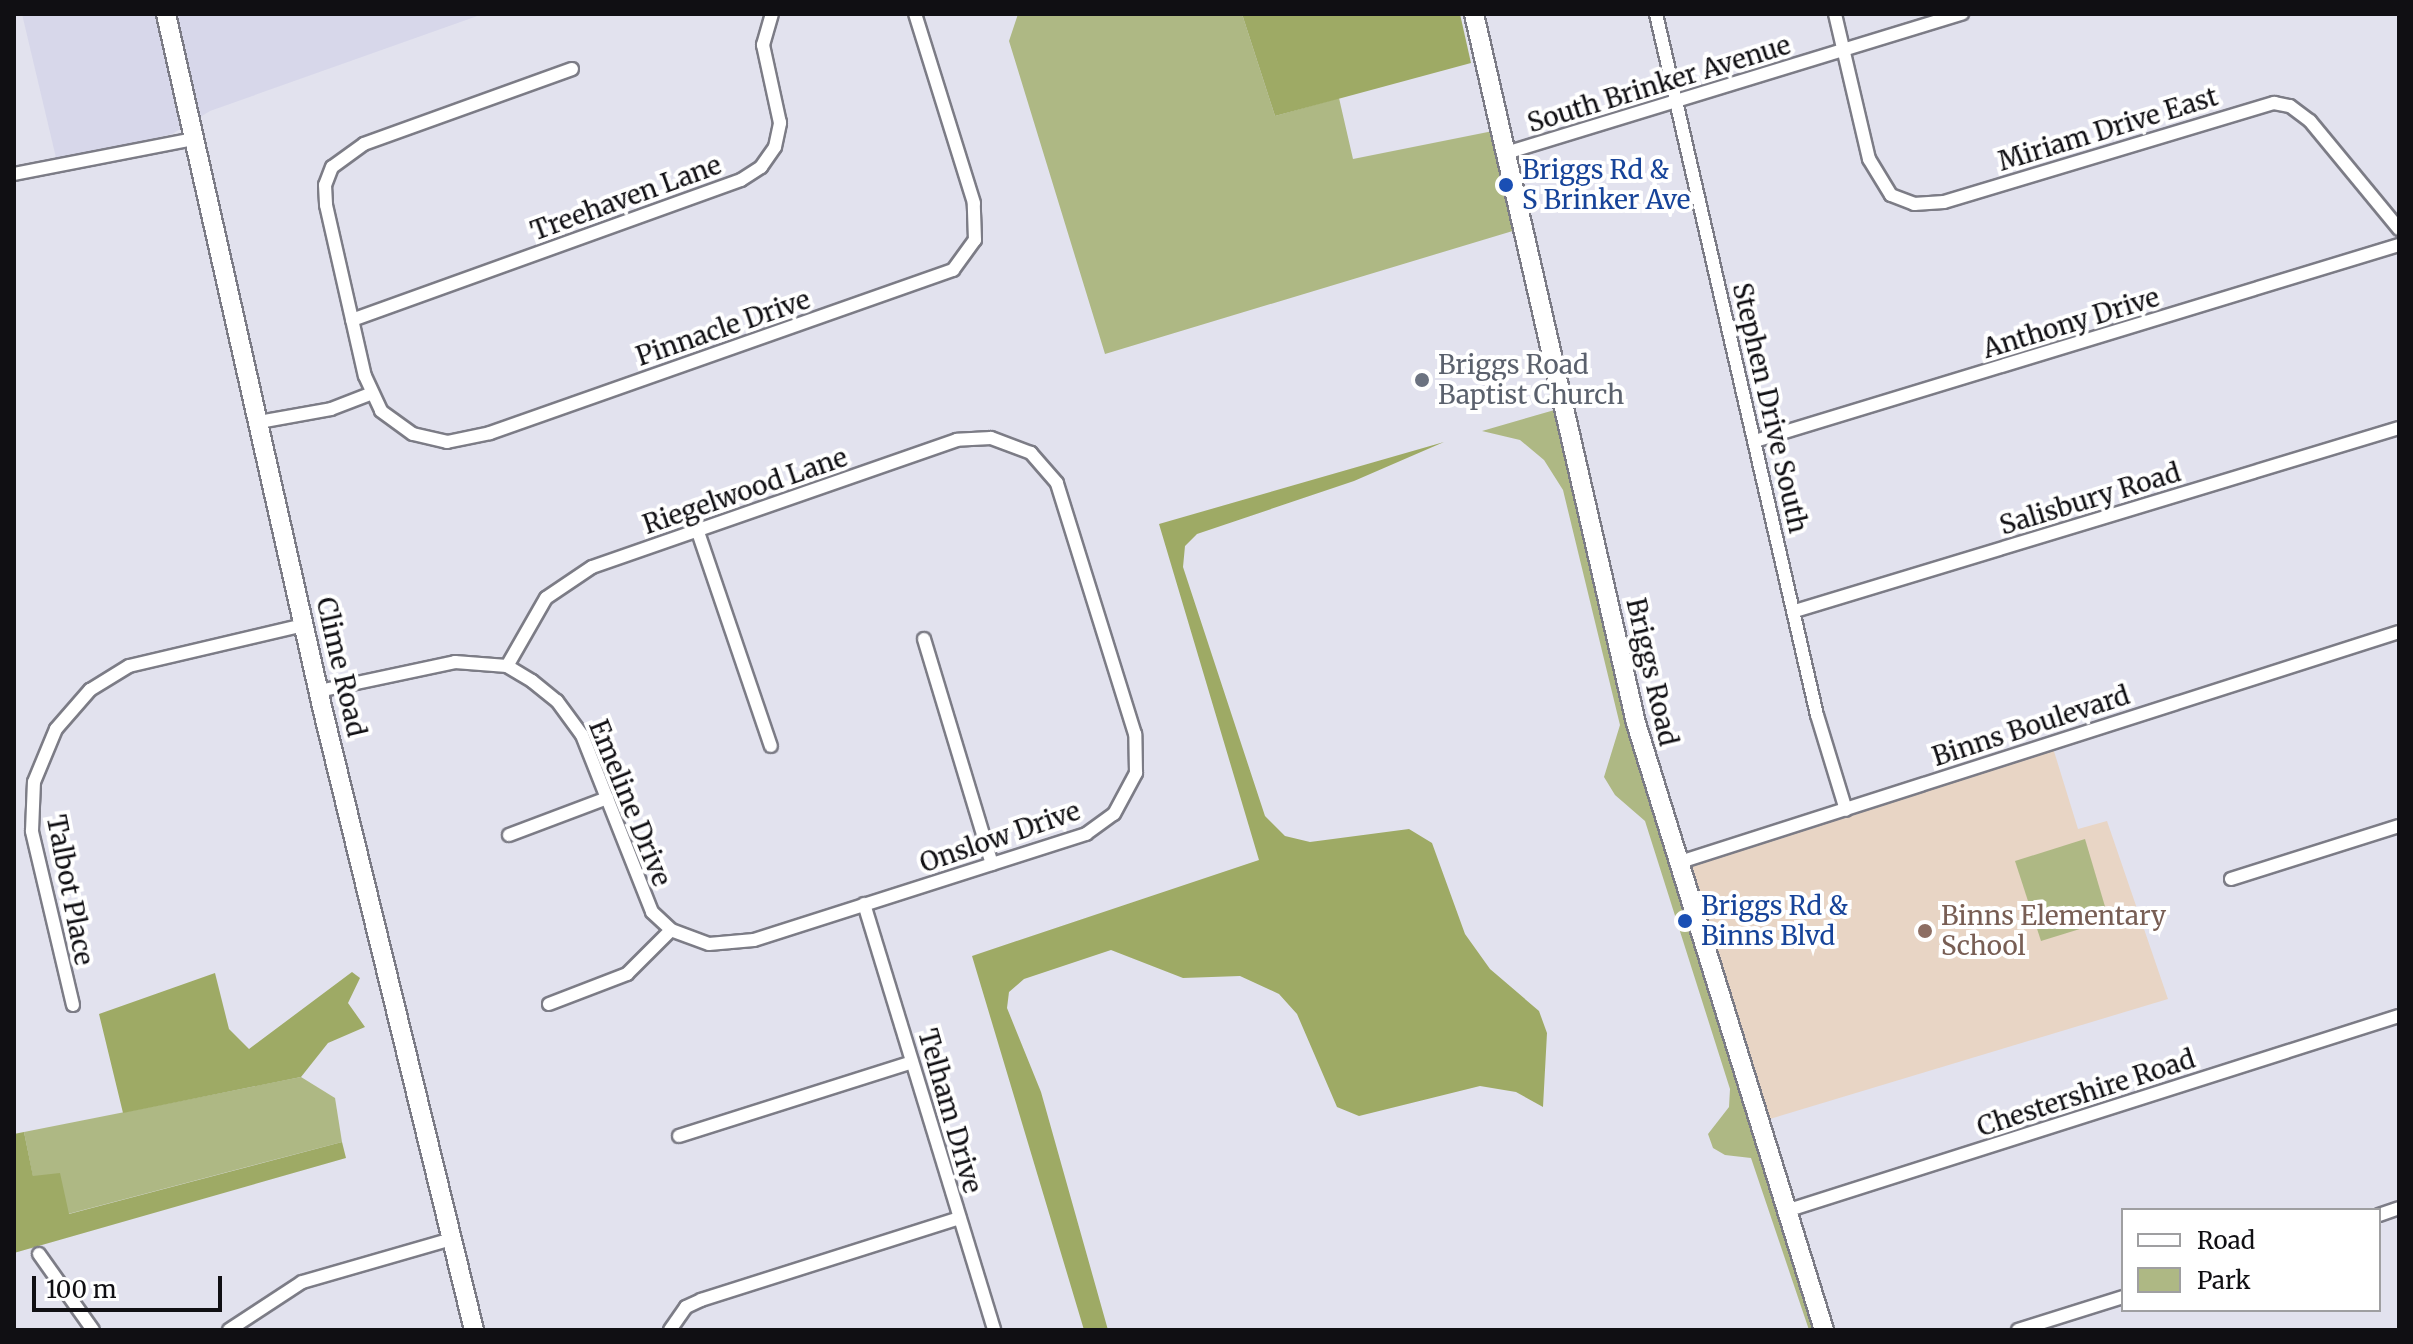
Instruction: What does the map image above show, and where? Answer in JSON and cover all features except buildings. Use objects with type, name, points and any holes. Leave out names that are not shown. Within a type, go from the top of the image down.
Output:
[{"type":"street","name":"Clime Road","points":[[166,14],[319,691],[474,1330]]},
{"type":"street","name":"Treehaven Lane","points":[[352,320],[741,180],[761,167],[775,147],[780,123],[763,45],[772,14]]},
{"type":"street","name":"Pinnacle Drive","points":[[370,394],[395,424],[413,434],[462,441],[953,270],[975,240],[975,213],[915,14]]},
{"type":"street","name":"Briggs Road","points":[[1474,14],[1636,723],[1824,1330]]},
{"type":"street","name":"Stephen Drive South","points":[[1656,14],[1817,715],[1846,810]]},
{"type":"street","points":[[1835,14],[1843,51]]},
{"type":"street","name":"South Brinker Avenue","points":[[1506,153],[1962,14]]},
{"type":"street","name":"Miriam Drive East","points":[[1843,51],[1869,159],[1891,195],[1914,204],[1944,202],[2274,103],[2290,106],[2310,121],[2399,229]]},
{"type":"street","points":[[259,422],[331,409],[370,394],[327,212],[325,185],[346,152],[572,69]]},
{"type":"street","points":[[14,174],[194,139]]},
{"type":"street","name":"Anthony Drive","points":[[1755,441],[2399,245]]},
{"type":"street","name":"Salisbury Road","points":[[1795,611],[2399,428]]},
{"type":"street","name":"Riegelwood Lane","points":[[507,666],[546,598],[592,567],[957,440],[991,438],[1038,459]]},
{"type":"street","name":"Onslow Drive","points":[[671,930],[724,945],[992,864],[1098,827],[1124,801],[1138,758],[1135,734],[1063,499],[1038,459]]},
{"type":"street","points":[[698,532],[771,746]]},
{"type":"street","name":"Talbot Place","points":[[73,1005],[32,831],[34,782],[56,729],[90,690],[129,666],[304,625]]},
{"type":"street","name":"Binns Boulevard","points":[[1677,863],[2399,632]]},
{"type":"street","points":[[924,639],[992,864]]},
{"type":"street","points":[[319,691],[429,663],[507,666]]},
{"type":"street","name":"Emeline Drive","points":[[507,666],[557,701],[573,718],[647,902],[671,930]]},
{"type":"street","points":[[509,835],[607,798]]},
{"type":"street","points":[[2231,879],[2399,826]]},
{"type":"street","name":"Telham Drive","points":[[864,904],[994,1330]]},
{"type":"street","points":[[549,1004],[627,974],[671,930]]},
{"type":"street","name":"Chestershire Road","points":[[1786,1211],[2399,1016]]},
{"type":"street","points":[[679,1136],[912,1062]]},
{"type":"street","points":[[672,1325],[701,1300],[959,1218]]},
{"type":"street","points":[[229,1330],[302,1282],[452,1239]]},
{"type":"street","points":[[39,1254],[93,1330]]},
{"type":"street","points":[[2018,1330],[2121,1298]]},
{"type":"shaded area","points":[[22,14],[483,14],[210,111],[172,134],[57,162]]},
{"type":"shaded area","name":"Binns Elementary School","points":[[2053,748],[2078,829],[2107,821],[2168,999],[1763,1121],[1684,862]]},
{"type":"green space","points":[[1018,14],[1242,14],[1275,116],[1339,98],[1353,159],[1493,131],[1516,230],[1105,354],[1009,41]]},
{"type":"green space","points":[[1242,14],[1460,14],[1471,63],[1275,116]]},
{"type":"green space","points":[[1558,409],[1654,816],[1817,1330],[1809,1330],[1751,1158],[1725,1155],[1713,1148],[1708,1134],[1729,1107],[1730,1089],[1645,821],[1615,795],[1604,777],[1620,725],[1563,490],[1544,460],[1520,440],[1482,431]]},
{"type":"green space","points":[[1444,442],[1354,481],[1197,534],[1185,546],[1183,567],[1265,816],[1285,836],[1310,842],[1409,829],[1432,843],[1465,934],[1490,969],[1539,1011],[1547,1033],[1543,1107],[1516,1092],[1480,1086],[1359,1116],[1337,1107],[1297,1014],[1279,994],[1240,976],[1183,978],[1111,950],[1024,979],[1009,992],[1007,1008],[1041,1092],[1108,1330],[1084,1330],[972,956],[1259,860],[1159,524]]},
{"type":"green space","points":[[2085,839],[2109,920],[2041,941],[2015,861]]},
{"type":"green space","points":[[352,972],[360,978],[348,1003],[365,1027],[328,1043],[301,1077],[123,1113],[99,1014],[215,973],[229,1029],[249,1049]]},
{"type":"green space","points":[[301,1077],[335,1098],[342,1142],[68,1214],[33,1177],[24,1132]]},
{"type":"green space","points":[[24,1132],[33,1176],[60,1173],[69,1214],[342,1142],[346,1158],[14,1253],[14,1134]]},
{"type":"place","name":"Briggs Rd & S Brinker Ave","points":[[1506,185]]},
{"type":"place","name":"Briggs Road Baptist Church","points":[[1422,380]]},
{"type":"place","name":"Briggs Rd & Binns Blvd","points":[[1685,921]]},
{"type":"place","name":"Binns Elementary School","points":[[1925,931]]}]
